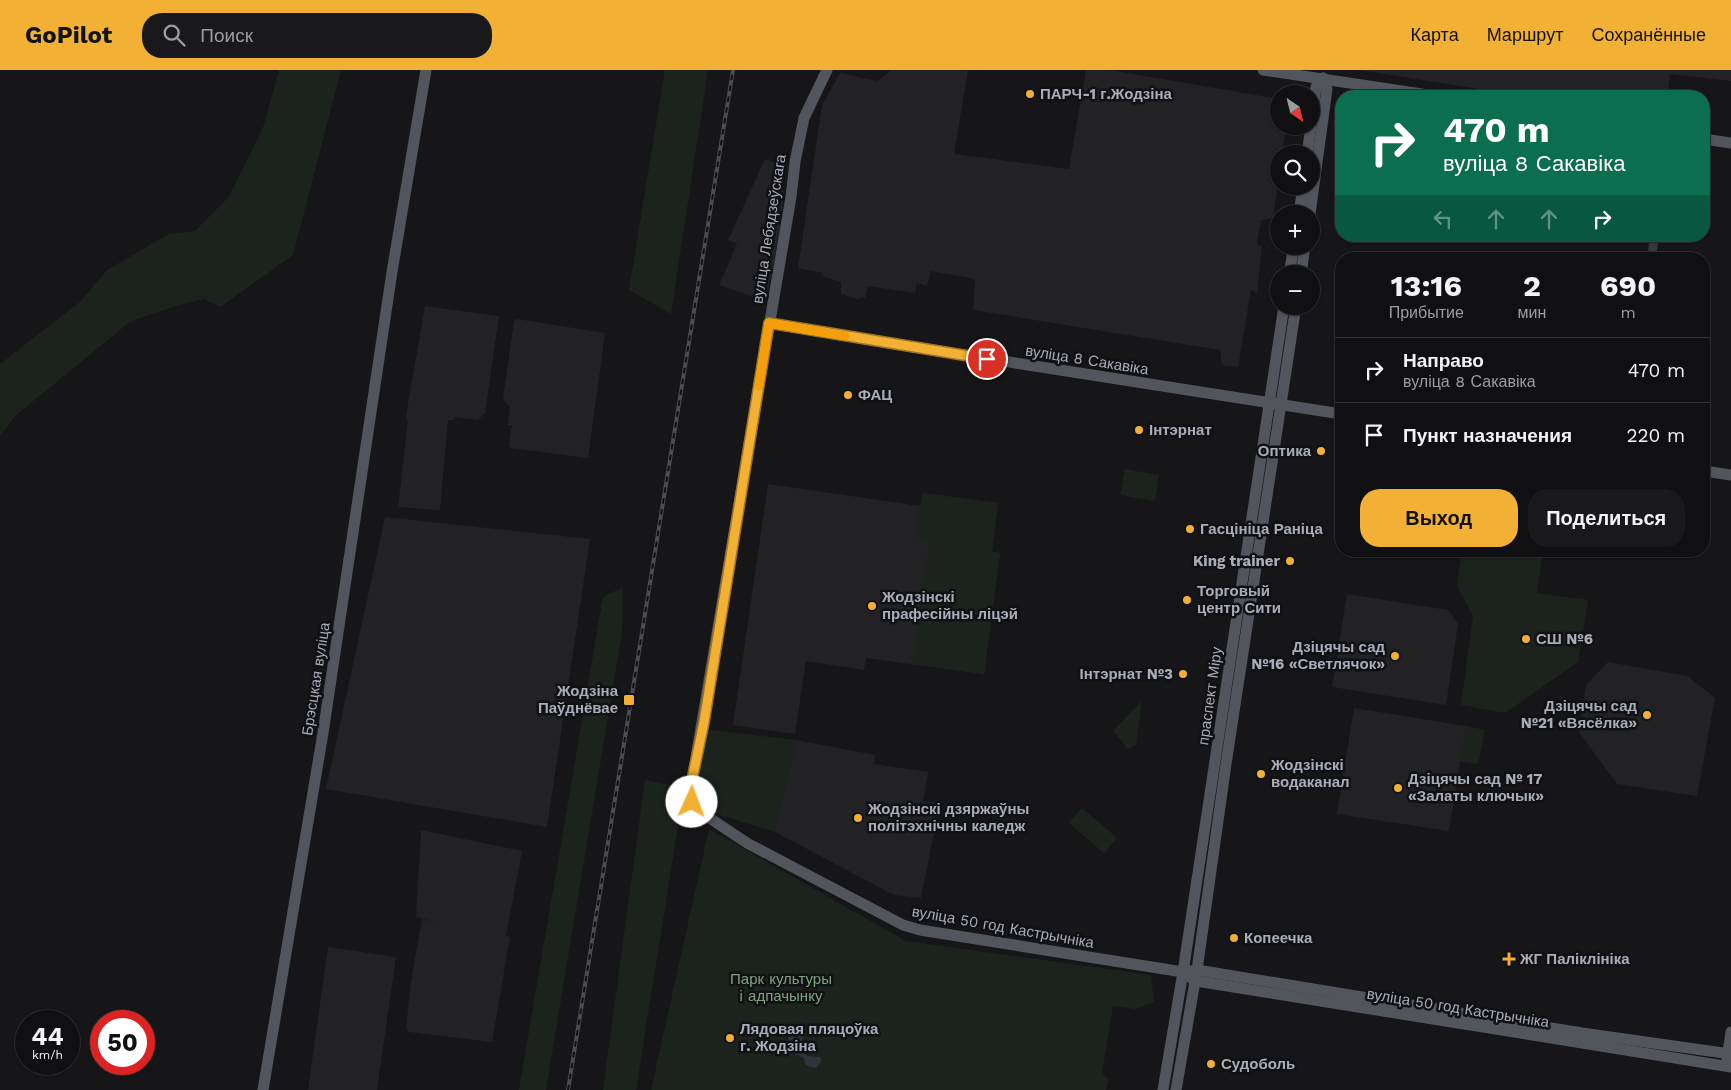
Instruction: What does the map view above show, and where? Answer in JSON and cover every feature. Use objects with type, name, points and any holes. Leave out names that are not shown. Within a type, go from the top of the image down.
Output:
[{"type":"main road","name":"Брэсцкая вуліца","points":[[263,1090],[323,733],[392,272],[426,70]]},
{"type":"main road","name":"вуліца Лебядзеўскага","points":[[747,843],[696,809],[691,795],[693,775],[704,722],[801,132],[804,118],[826,70]]},
{"type":"main road","points":[[1263,70],[1398,90]]},
{"type":"main road","points":[[1317,85],[1323,78]]},
{"type":"main road","points":[[1311,205],[1327,89],[1323,78]]},
{"type":"main road","points":[[1710,140],[1731,143]]},
{"type":"main road","name":"праспект Міру","points":[[1275,405],[1283,315]]},
{"type":"main road","name":"праспект Міру","points":[[1163,1090],[1223,746],[1275,405],[1294,315]]},
{"type":"main road","name":"вуліца 8 Сакавіка","points":[[769,323],[1335,413]]},
{"type":"main road","points":[[1710,472],[1731,475]]},
{"type":"main road","name":"праспект Міру","points":[[1176,1090],[1196,976],[1223,746]]},
{"type":"main road","name":"вуліца 50 год Кастрычніка","points":[[747,843],[903,925],[920,930],[1183,972],[1196,976],[1729,1066]]},
{"type":"main road","name":"вуліца 50 год Кастрычніка","points":[[1196,976],[1730,1054]]},
{"type":"main road","points":[[1729,1066],[1731,1032]]},
{"type":"shaded area","points":[[892,70],[968,70],[954,154],[1069,169],[1086,70],[1110,70],[1270,97],[1270,135],[1285,135],[1283,145],[1270,145],[1270,195],[1276,195],[1275,205],[1270,205],[1270,218],[1261,220],[1257,244],[1262,246],[1257,293],[1251,290],[1238,367],[1222,365],[1220,350],[973,310],[975,279],[931,271],[927,286],[917,283],[915,293],[868,286],[865,298],[860,298],[860,300],[841,294],[841,282],[822,276],[823,273],[798,268],[822,105],[840,73],[877,81]]},
{"type":"shaded area","points":[[1360,70],[1731,70],[1731,81],[1670,74],[1668,90],[1485,90]]},
{"type":"shaded area","points":[[765,159],[777,163],[784,193],[779,235],[768,292],[756,298],[719,285],[737,244],[728,240]]},
{"type":"shaded area","points":[[425,306],[499,316],[485,413],[478,420],[455,417],[454,420],[448,420],[440,510],[398,507],[408,420],[406,419],[408,404]]},
{"type":"shaded area","points":[[517,319],[605,333],[588,458],[511,448],[509,445],[512,425],[508,425],[510,407],[503,399],[514,321]]},
{"type":"shaded area","name":"Жодзінскі прафесійны ліцэй","points":[[768,484],[920,506],[922,493],[998,503],[992,552],[1000,553],[984,674],[866,658],[864,670],[806,661],[795,734],[733,725]]},
{"type":"shaded area","points":[[385,517],[590,539],[547,827],[326,789]]},
{"type":"shaded area","name":"Дзіцячы сад №16 «Светлячок»","points":[[1347,594],[1448,610],[1458,624],[1446,705],[1332,687]]},
{"type":"shaded area","name":"Дзіцячы сад №21 «Вясёлка»","points":[[1608,662],[1687,676],[1715,698],[1697,796],[1617,784],[1579,732],[1586,685]]},
{"type":"shaded area","name":"Дзіцячы сад № 17 «Залаты ключык»","points":[[1354,708],[1466,726],[1449,831],[1337,814]]},
{"type":"shaded area","name":"Жодзінскі дзяржаўны політэхнічны каледж","points":[[796,740],[875,755],[874,764],[928,772],[923,801],[940,803],[921,898],[894,895],[775,832]]},
{"type":"shaded area","points":[[421,830],[522,851],[506,936],[510,937],[492,1042],[409,1032],[406,1028],[411,981],[422,919],[442,923],[416,917]]},
{"type":"shaded area","points":[[328,947],[396,957],[377,1090],[308,1090]]},
{"type":"shaded area","points":[[798,1030],[803,1036],[802,1052],[808,1056],[820,1057],[822,1060],[816,1068],[805,1064],[804,1058],[791,1052],[788,1040],[790,1033]]},
{"type":"green space","points":[[279,70],[341,70],[293,255],[220,307],[204,299],[131,321],[15,416],[0,436],[0,364],[81,301],[107,270],[169,234],[195,231],[228,198],[264,125]]},
{"type":"green space","points":[[665,70],[708,70],[671,314],[629,290]]},
{"type":"green space","points":[[1125,469],[1159,475],[1155,501],[1120,495]]},
{"type":"green space","points":[[922,493],[998,503],[992,552],[1000,553],[984,674],[912,664],[929,541],[916,538]]},
{"type":"green space","name":"СШ №6","points":[[1461,557],[1542,557],[1537,593],[1588,600],[1578,662],[1505,713],[1461,705],[1473,616],[1457,586]]},
{"type":"green space","points":[[623,587],[622,633],[546,1090],[519,1090],[603,597]]},
{"type":"green space","points":[[1142,701],[1136,745],[1128,749],[1113,731]]},
{"type":"green space","points":[[1466,726],[1485,730],[1478,764],[1459,761]]},
{"type":"green space","points":[[711,730],[796,740],[775,832],[704,810],[694,792],[704,734]]},
{"type":"green space","points":[[645,780],[684,788],[636,1090],[603,1090]]},
{"type":"green space","points":[[1082,808],[1117,838],[1104,853],[1069,823]]},
{"type":"green space","name":"Парк культуры і адпачынку","points":[[709,829],[906,941],[1151,975],[1154,1002],[1136,1009],[1113,1006],[1102,1074],[1109,1080],[1106,1090],[651,1090]]},
{"type":"railway","points":[[568,1090],[733,70]]},
{"type":"slow traffic","points":[[759,386],[769,323],[845,336]]},
{"type":"place","name":"ПАРЧ-1 г.Жодзіна","points":[[1030,94]]},
{"type":"place","name":"ФАЦ","points":[[848,395]]},
{"type":"place","name":"Інтэрнат","points":[[1139,430]]},
{"type":"place","name":"Оптика","points":[[1321,451]]},
{"type":"place","name":"Гасцініца Раніца","points":[[1190,529]]},
{"type":"place","name":"King trainer","points":[[1290,561]]},
{"type":"place","name":"Торговый центр Сити","points":[[1187,600]]},
{"type":"place","name":"Жодзінскі прафесійны ліцэй","points":[[872,606]]},
{"type":"place","name":"СШ №6","points":[[1526,639]]},
{"type":"place","name":"Дзіцячы сад №16 «Светлячок»","points":[[1395,656]]},
{"type":"place","name":"Інтэрнат №3","points":[[1183,674]]},
{"type":"place","name":"Жодзіна Паўднёвае","points":[[629,700]]},
{"type":"place","name":"Дзіцячы сад №21 «Вясёлка»","points":[[1647,715]]},
{"type":"place","name":"Жодзінскі водаканал","points":[[1261,774]]},
{"type":"place","name":"Дзіцячы сад № 17 «Залаты ключык»","points":[[1398,788]]},
{"type":"place","name":"Жодзінскі дзяржаўны політэхнічны каледж","points":[[858,818]]},
{"type":"place","name":"Копеечка","points":[[1234,938]]},
{"type":"place","name":"ЖГ Паліклініка","points":[[1509,959]]},
{"type":"place","name":"Лядовая пляцоўка г. Жодзіна","points":[[730,1038]]},
{"type":"place","name":"Судоболь","points":[[1211,1064]]},
{"type":"route","points":[[692,802],[693,775],[704,722],[769,323],[987,359]]}]
